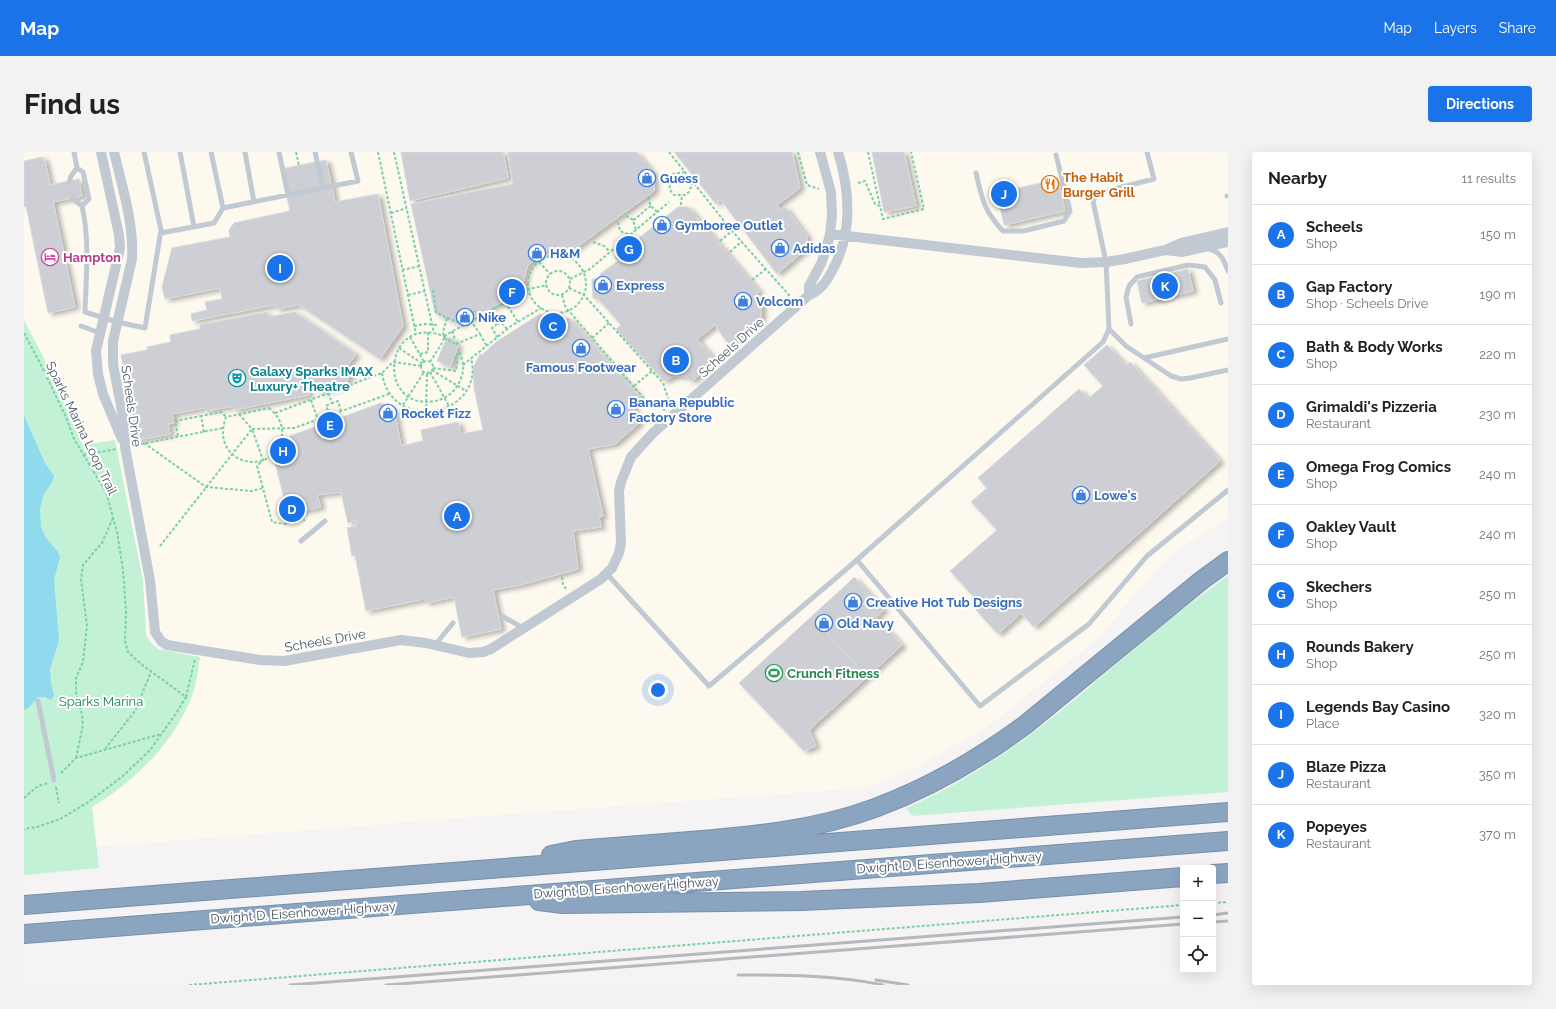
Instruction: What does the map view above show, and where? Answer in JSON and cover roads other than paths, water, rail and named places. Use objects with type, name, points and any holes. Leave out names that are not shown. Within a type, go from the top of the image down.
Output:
[{"type":"highway","points":[[494,869],[576,850],[712,839],[805,827],[867,811],[902,798],[958,770],[1009,737],[1202,580],[1228,561]]},
{"type":"highway","points":[[24,905],[1228,812]]},
{"type":"highway","name":"Dwight D. Eisenhower Highway","points":[[24,934],[500,896],[1228,841]]},
{"type":"highway","points":[[1216,874],[1228,873]]},
{"type":"highway","points":[[500,896],[563,904],[761,903],[979,892],[1180,877]]},
{"type":"street","points":[[101,152],[119,235],[120,248],[96,351],[98,374],[103,394],[125,447]]},
{"type":"street","points":[[108,152],[126,232],[132,238]]},
{"type":"street","name":"Scheels Drive","points":[[114,152],[131,224],[132,259],[113,340],[112,364],[124,422],[125,447],[150,580],[155,632],[162,642],[167,645],[260,660],[284,661],[401,640],[435,645],[469,653],[483,652],[504,642],[607,574],[612,568],[619,553],[621,532],[619,491],[622,477],[631,457],[653,433],[809,295],[818,291],[830,276],[842,252],[846,236],[848,198],[844,173],[838,152]]},
{"type":"street","points":[[809,295],[809,286],[821,264],[830,234],[832,216],[831,192],[820,152]]},
{"type":"street","points":[[830,234],[1081,263],[1106,262],[1125,259],[1165,250],[1181,243],[1228,232]]},
{"type":"street","points":[[1165,250],[1182,252],[1228,242]]},
{"type":"lane","points":[[74,152],[77,168],[82,172],[89,200],[82,206]]},
{"type":"lane","points":[[73,199],[82,206],[86,223],[85,312],[117,322],[145,328],[161,230],[144,152]]},
{"type":"lane","points":[[180,152],[194,227]]},
{"type":"lane","points":[[161,233],[214,223],[223,208],[211,152]]},
{"type":"lane","points":[[245,152],[254,202]]},
{"type":"lane","points":[[279,152],[288,195]]},
{"type":"lane","points":[[314,152],[323,188]]},
{"type":"lane","points":[[223,208],[358,181],[351,152]]},
{"type":"lane","points":[[607,574],[709,686],[857,560],[1103,342],[1109,329],[1106,262],[1093,201],[1098,193],[1154,179],[1147,152]]},
{"type":"lane","points":[[976,173],[982,200],[991,219],[1003,231],[1023,231],[1064,221],[1070,211],[1056,155]]},
{"type":"lane","points":[[69,183],[71,176],[77,168]]},
{"type":"lane","points":[[1205,247],[1216,251],[1221,255],[1228,271]]},
{"type":"lane","points":[[1131,324],[1126,296],[1129,286],[1137,278],[1188,265],[1206,267],[1215,280],[1221,303]]},
{"type":"lane","points":[[80,326],[100,333]]},
{"type":"lane","points":[[1109,329],[1126,346],[1172,376],[1181,379],[1228,370]]},
{"type":"lane","points":[[1144,358],[1228,339]]},
{"type":"lane","points":[[857,560],[980,706],[1089,624],[1148,556],[1228,490]]},
{"type":"lane","points":[[301,541],[325,521]]},
{"type":"lane","points":[[502,616],[524,629]]},
{"type":"lane","points":[[435,645],[453,623]]},
{"type":"lane","points":[[38,701],[54,780]]},
{"type":"water","points":[[24,416],[45,463],[54,476],[43,496],[40,509],[41,527],[46,538],[58,552],[60,557],[54,580],[59,640],[50,669],[54,696],[51,700],[45,697],[38,697],[28,708],[24,710]]},
{"type":"railway","points":[[1216,915],[1228,913]]},
{"type":"railway","points":[[290,985],[1180,917]]},
{"type":"railway","points":[[1216,922],[1228,921]]},
{"type":"railway","points":[[386,985],[1180,924]]},
{"type":"railway","points":[[738,975],[829,977],[883,985]]},
{"type":"railway","points":[[876,980],[908,985]]},
{"type":"place","name":"Guess","points":[[647,178]]},
{"type":"place","name":"The Habit Burger Grill","points":[[1050,184]]},
{"type":"place","name":"Blaze Pizza","points":[[1004,194]]},
{"type":"place","name":"Gymboree Outlet","points":[[662,225]]},
{"type":"place","name":"Adidas","points":[[780,248]]},
{"type":"place","name":"Skechers","points":[[629,249]]},
{"type":"place","name":"H&M","points":[[537,253]]},
{"type":"place","name":"Hampton","points":[[50,257]]},
{"type":"place","name":"Legends Bay Casino","points":[[280,268]]},
{"type":"place","name":"Express","points":[[603,285]]},
{"type":"place","name":"Popeyes","points":[[1165,286]]},
{"type":"place","name":"Oakley Vault","points":[[512,292]]},
{"type":"place","name":"Volcom","points":[[743,301]]},
{"type":"place","name":"Nike","points":[[465,317]]},
{"type":"place","name":"Bath & Body Works","points":[[553,326]]},
{"type":"place","name":"Famous Footwear","points":[[581,348]]},
{"type":"place","name":"Gap Factory","points":[[676,360]]},
{"type":"place","name":"Galaxy Sparks IMAX Luxury+ Theatre","points":[[237,378]]},
{"type":"place","name":"Banana Republic Factory Store","points":[[616,409]]},
{"type":"place","name":"Rocket Fizz","points":[[388,413]]},
{"type":"place","name":"Omega Frog Comics","points":[[330,425]]},
{"type":"place","name":"Rounds Bakery","points":[[283,451]]},
{"type":"place","name":"Lowe's","points":[[1081,495]]},
{"type":"place","name":"Grimaldi's Pizzeria","points":[[292,509]]},
{"type":"place","name":"Scheels","points":[[457,516]]},
{"type":"place","name":"Creative Hot Tub Designs","points":[[853,602]]},
{"type":"place","name":"Old Navy","points":[[824,623]]},
{"type":"place","name":"Crunch Fitness","points":[[774,673]]},
{"type":"park label","name":"Sparks Marina","points":[[101,701]]}]
